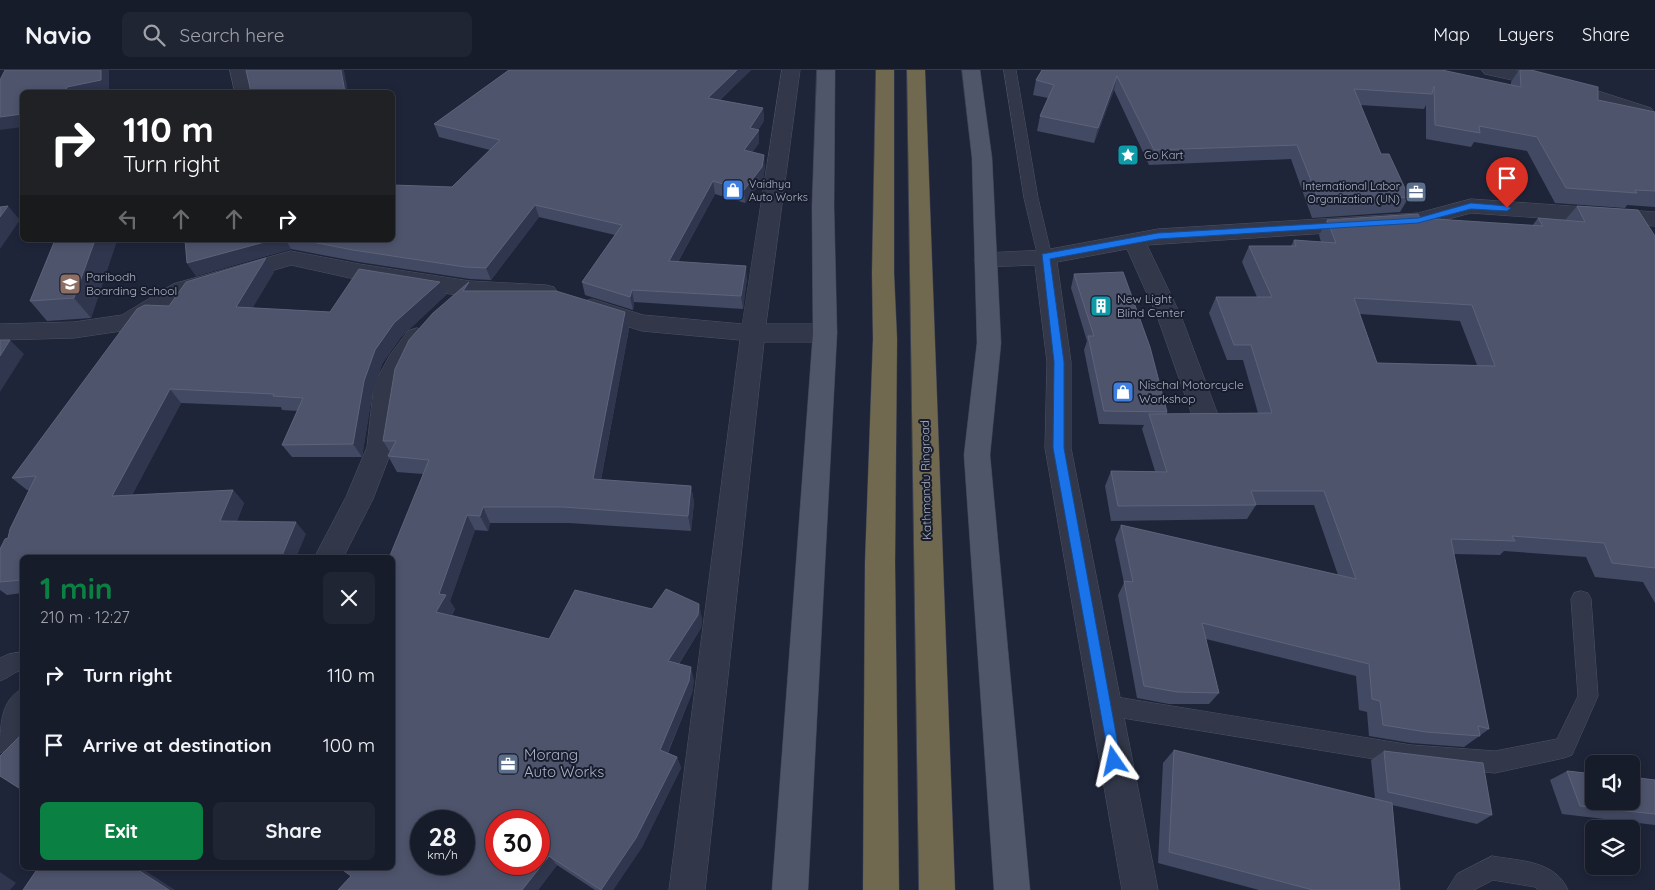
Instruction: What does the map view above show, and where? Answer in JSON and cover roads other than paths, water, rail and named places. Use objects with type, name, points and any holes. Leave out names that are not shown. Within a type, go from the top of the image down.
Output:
[{"type":"highway","points":[[881,890],[880,564],[885,339],[883,273],[884,70]]},
{"type":"highway","name":"Kathmandu Ringroad","points":[[916,70],[937,890]]},
{"type":"main road","points":[[790,890],[825,333],[823,206],[826,70]]},
{"type":"main road","points":[[971,70],[982,158],[989,343],[977,455],[1012,890]]},
{"type":"street","points":[[239,70],[244,90]]},
{"type":"street","points":[[687,890],[753,333],[791,70]]},
{"type":"street","points":[[1491,70],[1566,87],[1644,112]]},
{"type":"street","points":[[985,260],[1045,257],[1158,236],[1418,220],[1471,206],[1632,216],[1650,228]]},
{"type":"street","points":[[1134,240],[1169,316],[1205,415]]},
{"type":"street","points":[[0,332],[74,330],[128,322],[182,290],[288,249],[359,272],[470,289],[548,293],[642,323],[753,333],[825,333]]},
{"type":"street","points":[[1045,257],[1059,362],[1058,448],[1104,705],[1140,890]]},
{"type":"street","points":[[330,555],[359,499],[380,447],[387,384],[399,361],[418,336],[470,289]]},
{"type":"street","points":[[0,738],[20,707]]},
{"type":"lane","points":[[1010,70],[1031,198],[1045,257]]},
{"type":"lane","points":[[1104,705],[1411,755],[1495,762],[1564,748],[1588,696],[1581,599]]},
{"type":"lane","points":[[0,672],[9,663],[20,661]]},
{"type":"lane","points":[[1459,890],[1465,882],[1492,868],[1540,876],[1556,890]]},
{"type":"place","name":"Go Kart","points":[[1128,155]]},
{"type":"place","name":"Vaidhya Auto Works","points":[[733,190]]},
{"type":"place","name":"International Labor Organization (UN)","points":[[1416,192]]},
{"type":"place","name":"Paribodh Boarding School","points":[[70,284]]},
{"type":"place","name":"New Light Blind Center","points":[[1101,306]]},
{"type":"place","name":"Nischal Motorcycle Workshop","points":[[1123,392]]},
{"type":"place","name":"Morang Auto Works","points":[[508,764]]}]
